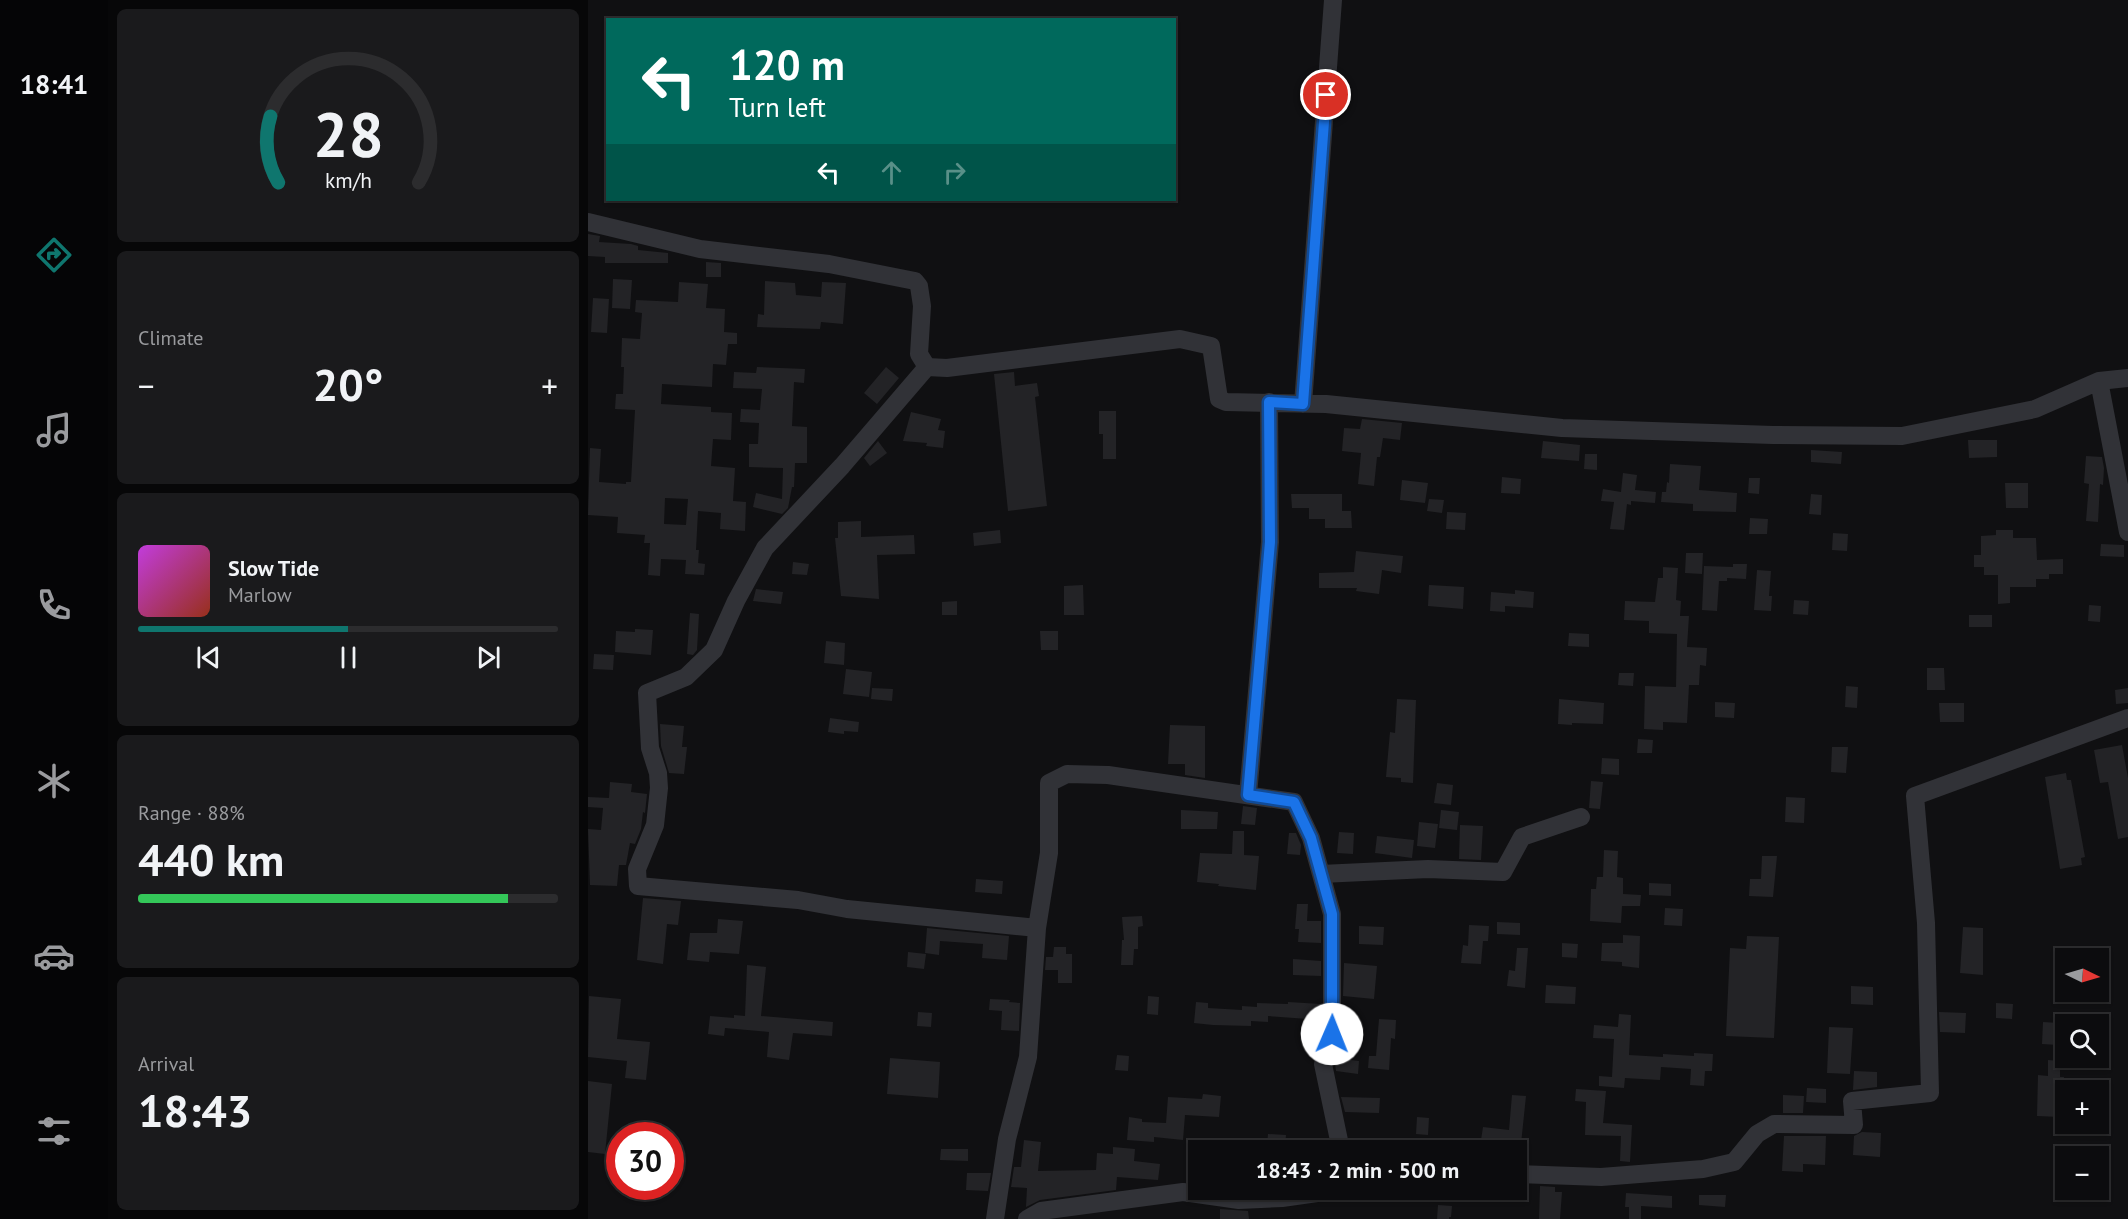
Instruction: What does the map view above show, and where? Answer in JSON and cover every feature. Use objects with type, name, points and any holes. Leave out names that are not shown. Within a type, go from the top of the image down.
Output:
[{"type":"street","points":[[1303,404],[1334,0]]},
{"type":"street","points":[[588,222],[700,249],[829,264],[915,281],[920,286],[922,306],[919,354],[927,367]]},
{"type":"street","points":[[1037,928],[847,909],[798,900],[638,886],[637,869],[655,825],[659,788],[658,773],[650,748],[647,693],[686,677],[714,650],[736,600],[765,548],[842,466],[927,367],[958,366],[1180,339],[1210,346],[1219,399],[1226,402],[1269,402],[1433,414],[1562,428],[1773,435],[1902,436],[2035,408],[2099,381],[2128,378]]},
{"type":"street","points":[[2099,381],[2128,532]]},
{"type":"street","points":[[1248,795],[1270,542],[1269,402]]},
{"type":"street","points":[[1527,1174],[1600,1177],[1703,1169],[1734,1162],[1757,1134],[1774,1124],[1854,1125],[1852,1101],[1930,1092],[1926,922],[1915,796],[2128,718]]},
{"type":"street","points":[[995,1219],[1007,1139],[1028,1057],[1037,928],[1048,853],[1050,783],[1067,774],[1107,775],[1294,802],[1311,838],[1332,914],[1332,1034],[1323,1064],[1339,1140]]},
{"type":"street","points":[[1321,874],[1428,869],[1503,872],[1522,837],[1581,817]]},
{"type":"street","points":[[1027,1219],[1041,1211],[1188,1193]]},
{"type":"building","points":[[588,234],[600,236],[599,242],[631,244],[638,246],[638,250],[668,253],[668,263],[605,263],[605,257],[588,256]]},
{"type":"building","points":[[706,262],[721,263],[721,277],[706,277]]},
{"type":"building","points":[[613,279],[632,280],[630,309],[612,308]]},
{"type":"building","points":[[765,281],[795,283],[796,295],[821,297],[822,282],[846,283],[843,324],[821,322],[820,329],[757,327],[758,314],[764,315]]},
{"type":"building","points":[[679,282],[708,284],[706,308],[725,309],[724,332],[737,333],[737,344],[728,344],[726,365],[713,364],[712,387],[662,384],[661,404],[711,407],[711,412],[732,413],[731,440],[713,439],[711,466],[735,468],[733,501],[746,502],[745,531],[720,529],[721,513],[698,511],[696,550],[699,550],[698,563],[705,564],[704,575],[685,574],[686,560],[661,559],[660,576],[648,575],[650,543],[644,543],[645,535],[617,533],[618,517],[588,515],[590,448],[601,449],[599,482],[626,484],[626,482],[631,482],[635,410],[615,409],[616,394],[623,394],[622,338],[640,339],[642,313],[635,312],[636,300],[678,302]],"holes":[[[665,498],[688,499],[686,525],[664,524]]]},
{"type":"building","points":[[593,298],[609,299],[607,333],[591,332]]},
{"type":"building","points":[[757,367],[805,369],[804,383],[794,382],[792,426],[807,427],[807,463],[795,463],[794,487],[792,487],[788,508],[782,514],[753,507],[756,493],[782,499],[783,468],[749,467],[749,444],[758,444],[759,423],[740,422],[741,409],[760,410],[762,389],[733,388],[734,372],[756,373]]},
{"type":"building","points":[[886,367],[899,378],[877,404],[864,393]]},
{"type":"building","points":[[1014,372],[1015,386],[1037,383],[1039,396],[1035,397],[1047,506],[1008,511],[994,374]]},
{"type":"building","points":[[1099,411],[1116,411],[1116,459],[1103,459],[1103,434],[1099,434]]},
{"type":"building","points":[[911,412],[941,419],[938,430],[945,431],[943,448],[926,446],[927,443],[903,441]]},
{"type":"building","points":[[1362,419],[1402,423],[1400,440],[1383,438],[1380,457],[1377,457],[1374,486],[1358,484],[1361,453],[1342,451],[1344,428],[1360,429]]},
{"type":"building","points":[[1968,440],[1997,440],[1997,457],[1969,458]]},
{"type":"building","points":[[878,441],[887,453],[870,466],[864,458]]},
{"type":"building","points":[[1543,441],[1580,445],[1579,461],[1541,458]]},
{"type":"building","points":[[1811,450],[1842,452],[1841,464],[1811,462]]},
{"type":"building","points":[[1585,454],[1597,454],[1597,470],[1584,469]]},
{"type":"building","points":[[2086,456],[2102,457],[2104,468],[2103,485],[2100,484],[2098,522],[2086,521],[2089,484],[2084,483]]},
{"type":"building","points":[[1670,464],[1701,466],[1699,490],[1737,493],[1736,512],[1693,511],[1693,504],[1661,502],[1662,492],[1666,492],[1667,482],[1669,483]]},
{"type":"building","points":[[1623,473],[1637,475],[1635,490],[1656,492],[1655,503],[1631,501],[1631,505],[1627,504],[1624,530],[1610,529],[1614,502],[1601,501],[1603,489],[1621,492]]},
{"type":"building","points":[[1502,477],[1521,479],[1520,494],[1501,493]]},
{"type":"building","points":[[1749,478],[1760,478],[1759,494],[1748,493]]},
{"type":"building","points":[[1402,480],[1428,483],[1425,503],[1400,500]]},
{"type":"building","points":[[2005,483],[2028,483],[2028,508],[2006,508]]},
{"type":"building","points":[[1291,494],[1342,494],[1342,511],[1351,511],[1352,528],[1325,528],[1325,519],[1309,519],[1309,508],[1292,508]]},
{"type":"building","points":[[1811,494],[1822,495],[1821,515],[1809,514]]},
{"type":"building","points":[[1429,499],[1444,500],[1442,513],[1427,511]]},
{"type":"building","points":[[1447,512],[1466,513],[1465,530],[1446,529]]},
{"type":"building","points":[[1750,518],[1768,519],[1767,534],[1749,534]]},
{"type":"building","points":[[861,521],[861,537],[914,535],[915,554],[877,555],[879,599],[841,596],[835,538],[838,538],[838,522]]},
{"type":"building","points":[[1000,530],[1001,543],[974,546],[973,533]]},
{"type":"building","points":[[1996,530],[2013,530],[2013,538],[2036,538],[2037,560],[2063,559],[2063,574],[2049,574],[2049,579],[2036,579],[2036,587],[2010,587],[2010,603],[1998,604],[1998,575],[1984,575],[1984,567],[1974,567],[1974,555],[1981,555],[1981,536],[1996,535]]},
{"type":"building","points":[[1833,533],[1848,534],[1847,551],[1832,550]]},
{"type":"building","points":[[2101,544],[2124,545],[2124,557],[2100,556]]},
{"type":"building","points":[[1356,551],[1403,556],[1401,573],[1382,570],[1379,594],[1356,591],[1357,588],[1319,588],[1319,573],[1354,572]]},
{"type":"building","points":[[1686,553],[1703,553],[1702,574],[1685,573]]},
{"type":"building","points":[[793,562],[809,564],[807,575],[792,574]]},
{"type":"building","points":[[1733,564],[1747,564],[1746,579],[1727,578],[1727,581],[1719,581],[1717,611],[1702,610],[1704,566],[1733,567]]},
{"type":"building","points":[[1663,567],[1678,568],[1676,600],[1681,601],[1680,616],[1689,616],[1687,647],[1707,648],[1706,666],[1700,665],[1699,685],[1689,685],[1687,723],[1663,722],[1663,730],[1644,729],[1645,686],[1676,687],[1677,634],[1649,633],[1649,621],[1624,620],[1625,601],[1655,602],[1658,578],[1663,578]]},
{"type":"building","points":[[1757,570],[1771,571],[1769,596],[1772,596],[1771,611],[1754,610]]},
{"type":"building","points":[[1083,585],[1084,615],[1064,615],[1064,586]]},
{"type":"building","points":[[1429,585],[1464,587],[1463,609],[1428,606]]},
{"type":"building","points":[[756,589],[783,592],[781,604],[753,601]]},
{"type":"building","points":[[1515,590],[1534,592],[1533,608],[1505,606],[1505,612],[1490,611],[1491,592],[1515,594]]},
{"type":"building","points":[[1794,600],[1809,601],[1808,615],[1793,614]]},
{"type":"building","points":[[957,601],[957,615],[942,615],[942,602]]},
{"type":"building","points":[[2089,605],[2101,606],[2100,622],[2088,621]]},
{"type":"building","points":[[690,613],[699,614],[697,650],[693,655],[687,654]]},
{"type":"building","points":[[1969,615],[1992,615],[1992,627],[1969,627]]},
{"type":"building","points":[[635,629],[653,630],[651,655],[615,652],[616,631],[635,632]]},
{"type":"building","points":[[1040,631],[1058,631],[1058,650],[1041,650]]},
{"type":"building","points":[[1569,633],[1589,634],[1589,647],[1568,646]]},
{"type":"building","points":[[826,641],[845,643],[844,665],[824,663]]},
{"type":"building","points":[[594,654],[614,655],[613,670],[593,669]]},
{"type":"building","points":[[1927,668],[1944,668],[1945,690],[1927,690]]},
{"type":"building","points":[[846,669],[872,672],[869,697],[843,694]]},
{"type":"building","points":[[1619,673],[1634,673],[1633,686],[1618,685]]},
{"type":"building","points":[[1846,686],[1858,687],[1857,708],[1845,707]]},
{"type":"building","points":[[872,688],[893,689],[892,701],[871,699]]},
{"type":"building","points":[[2128,688],[2128,703],[2116,704],[2115,690]]},
{"type":"building","points":[[1397,699],[1416,700],[1413,783],[1401,782],[1401,778],[1386,777],[1390,732],[1395,733]]},
{"type":"building","points":[[1559,699],[1604,703],[1603,724],[1558,724]]},
{"type":"building","points":[[1715,702],[1735,703],[1734,718],[1715,717]]},
{"type":"building","points":[[1939,703],[1964,703],[1964,722],[1940,722]]},
{"type":"building","points":[[830,718],[859,722],[858,732],[844,731],[844,734],[828,732]]},
{"type":"building","points":[[660,724],[684,726],[682,747],[687,747],[684,774],[669,773],[661,746]]},
{"type":"building","points":[[1170,725],[1205,726],[1205,778],[1185,775],[1185,764],[1168,764]]},
{"type":"building","points":[[1638,739],[1653,740],[1652,753],[1637,753]]},
{"type":"building","points":[[2122,745],[2128,778],[2128,837],[2118,839],[2108,782],[2100,783],[2094,750]]},
{"type":"building","points":[[1832,747],[1848,747],[1846,773],[1831,772]]},
{"type":"building","points":[[1602,758],[1619,759],[1619,775],[1601,774]]},
{"type":"building","points":[[2066,773],[2067,780],[2071,780],[2085,857],[2081,858],[2082,865],[2060,869],[2045,777]]},
{"type":"building","points":[[1591,781],[1603,782],[1600,809],[1589,808]]},
{"type":"building","points":[[610,782],[632,784],[631,792],[647,794],[645,813],[643,812],[641,829],[635,844],[630,843],[626,865],[619,865],[617,886],[590,885],[588,829],[601,830],[603,808],[588,807],[588,797],[609,798]]},
{"type":"building","points":[[1437,783],[1453,785],[1451,805],[1434,803]]},
{"type":"building","points":[[1786,797],[1805,798],[1804,823],[1785,822]]},
{"type":"building","points":[[1243,806],[1257,808],[1255,825],[1241,824]]},
{"type":"building","points":[[1181,810],[1218,812],[1217,829],[1181,829]]},
{"type":"building","points":[[1441,810],[1459,812],[1457,830],[1439,828]]},
{"type":"building","points":[[1419,822],[1438,824],[1435,848],[1417,846]]},
{"type":"building","points":[[1460,825],[1483,826],[1481,860],[1459,859]]},
{"type":"building","points":[[1233,831],[1244,831],[1244,855],[1259,856],[1256,890],[1197,882],[1200,853],[1232,854]]},
{"type":"building","points":[[1339,832],[1354,833],[1353,854],[1337,853]]},
{"type":"building","points":[[1289,833],[1296,833],[1301,845],[1300,855],[1287,854]]},
{"type":"building","points":[[1377,836],[1414,840],[1412,858],[1375,853]]},
{"type":"building","points":[[1604,850],[1618,851],[1617,877],[1623,878],[1623,894],[1641,895],[1640,906],[1622,906],[1621,923],[1590,921],[1591,889],[1596,889],[1597,877],[1603,877]]},
{"type":"building","points":[[1762,856],[1777,856],[1773,897],[1749,896],[1750,879],[1761,879]]},
{"type":"building","points":[[976,879],[1003,881],[1002,894],[975,892]]},
{"type":"building","points":[[1649,883],[1671,884],[1671,896],[1649,895]]},
{"type":"building","points":[[643,898],[681,901],[678,925],[667,924],[663,964],[637,960]]},
{"type":"building","points":[[1297,904],[1308,904],[1307,921],[1321,921],[1321,943],[1298,942],[1299,929],[1295,929]]},
{"type":"building","points":[[1665,908],[1683,909],[1682,926],[1664,925]]},
{"type":"building","points":[[1142,916],[1143,926],[1138,927],[1138,949],[1134,949],[1133,965],[1121,965],[1122,940],[1124,940],[1122,917]]},
{"type":"building","points":[[718,919],[743,921],[739,954],[710,952],[709,962],[687,960],[690,933],[717,933]]},
{"type":"building","points":[[1497,922],[1520,923],[1520,935],[1497,934]]},
{"type":"building","points":[[1469,925],[1489,926],[1488,941],[1483,941],[1481,964],[1461,963],[1463,945],[1468,946]]},
{"type":"building","points":[[1359,926],[1384,927],[1383,945],[1359,944]]},
{"type":"building","points":[[1963,927],[1983,928],[1983,975],[1960,973]]},
{"type":"building","points":[[927,928],[1009,936],[1007,960],[982,958],[983,944],[940,941],[939,955],[925,953]]},
{"type":"building","points":[[1623,935],[1640,936],[1639,968],[1622,966],[1622,962],[1601,961],[1602,943],[1623,943]]},
{"type":"building","points":[[1747,936],[1779,937],[1774,1038],[1726,1036],[1730,948],[1746,949]]},
{"type":"building","points":[[1562,943],[1578,944],[1577,958],[1562,957]]},
{"type":"building","points":[[1054,947],[1066,947],[1066,954],[1072,954],[1072,983],[1058,983],[1058,970],[1045,970],[1046,957],[1053,957]]},
{"type":"building","points":[[1517,948],[1528,948],[1525,988],[1507,986],[1509,970],[1515,971]]},
{"type":"building","points":[[908,952],[926,954],[924,969],[907,967]]},
{"type":"building","points":[[1293,959],[1321,961],[1321,976],[1293,975]]},
{"type":"building","points":[[1344,963],[1377,966],[1374,999],[1343,996]]},
{"type":"building","points":[[747,965],[766,967],[761,1016],[833,1022],[832,1036],[793,1033],[789,1060],[767,1057],[769,1032],[725,1028],[724,1036],[708,1034],[710,1016],[734,1018],[734,1015],[745,1016]]},
{"type":"building","points":[[1546,985],[1576,987],[1575,1004],[1545,1003]]},
{"type":"building","points":[[1851,986],[1873,987],[1873,1005],[1851,1004]]},
{"type":"building","points":[[589,996],[621,999],[617,1039],[650,1042],[646,1080],[625,1078],[627,1061],[588,1057]]},
{"type":"building","points":[[1148,996],[1159,997],[1158,1015],[1147,1014]]},
{"type":"building","points":[[990,999],[1020,1003],[1019,1031],[1001,1030],[1002,1011],[989,1010]]},
{"type":"building","points":[[1196,1002],[1208,1003],[1208,1008],[1242,1010],[1242,1006],[1257,1007],[1257,1003],[1321,1004],[1321,1016],[1308,1015],[1308,1019],[1268,1016],[1268,1022],[1251,1021],[1251,1026],[1194,1023]]},
{"type":"building","points":[[1996,1003],[2013,1004],[2012,1019],[1996,1018]]},
{"type":"building","points":[[918,1012],[932,1013],[931,1027],[917,1026]]},
{"type":"building","points":[[1939,1012],[1966,1013],[1965,1033],[1940,1032]]},
{"type":"building","points":[[1619,1014],[1631,1015],[1629,1055],[1663,1057],[1663,1054],[1694,1056],[1694,1053],[1713,1054],[1712,1071],[1705,1071],[1704,1086],[1690,1085],[1691,1069],[1661,1067],[1660,1080],[1625,1078],[1624,1088],[1599,1086],[1599,1076],[1612,1077],[1614,1039],[1593,1038],[1594,1025],[1618,1027]]},
{"type":"building","points":[[1379,1019],[1396,1020],[1395,1039],[1391,1038],[1389,1070],[1368,1068],[1369,1056],[1376,1056]]},
{"type":"building","points":[[2043,1022],[2055,1023],[2055,1045],[2042,1044]]},
{"type":"building","points":[[1829,1027],[1853,1028],[1850,1074],[1827,1073]]},
{"type":"building","points":[[1117,1055],[1129,1056],[1128,1071],[1115,1070]]},
{"type":"building","points":[[890,1058],[940,1062],[938,1098],[887,1094]]},
{"type":"building","points":[[1336,1058],[1359,1061],[1358,1074],[1336,1071]]},
{"type":"building","points":[[2048,1060],[2055,1061],[2055,1068],[2060,1068],[2060,1077],[2064,1077],[2064,1080],[2055,1080],[2055,1117],[2037,1116],[2038,1075],[2048,1076]]},
{"type":"building","points":[[1854,1071],[1877,1072],[1877,1087],[1853,1090]]},
{"type":"building","points":[[588,1081],[612,1084],[608,1122],[606,1122],[605,1154],[588,1152]]},
{"type":"building","points":[[1807,1088],[1826,1089],[1826,1103],[1806,1102]]},
{"type":"building","points":[[1576,1089],[1606,1091],[1603,1123],[1632,1125],[1630,1162],[1620,1161],[1621,1136],[1585,1135],[1586,1102],[1575,1101]]},
{"type":"building","points":[[1203,1094],[1221,1096],[1219,1117],[1185,1115],[1183,1140],[1154,1137],[1154,1142],[1127,1140],[1129,1117],[1142,1119],[1142,1122],[1166,1123],[1168,1097],[1202,1099]]},
{"type":"building","points":[[1512,1095],[1526,1096],[1521,1140],[1481,1140],[1483,1127],[1509,1130]]},
{"type":"building","points":[[1783,1095],[1804,1096],[1803,1113],[1783,1113]]},
{"type":"building","points":[[1341,1097],[1380,1098],[1379,1113],[1345,1112]]},
{"type":"building","points":[[1417,1117],[1429,1118],[1428,1135],[1416,1134]]},
{"type":"building","points":[[1862,1132],[1881,1133],[1880,1157],[1853,1155],[1854,1136]]},
{"type":"building","points":[[1268,1134],[1286,1135],[1286,1140],[1268,1140]]},
{"type":"building","points":[[1784,1136],[1826,1136],[1825,1165],[1803,1164],[1803,1172],[1782,1171]]},
{"type":"building","points":[[1024,1140],[1041,1142],[1038,1171],[1096,1170],[1097,1153],[1113,1154],[1113,1147],[1135,1149],[1134,1161],[1160,1164],[1158,1180],[1117,1177],[1116,1190],[1040,1200],[1026,1207],[1027,1188],[1011,1187],[1014,1167],[1021,1167]]},
{"type":"building","points":[[941,1149],[968,1149],[968,1161],[940,1160]]},
{"type":"building","points":[[967,1173],[991,1173],[988,1191],[966,1190]]},
{"type":"building","points":[[1540,1186],[1555,1187],[1555,1192],[1562,1192],[1560,1219],[1539,1219]]},
{"type":"building","points":[[1626,1193],[1672,1196],[1672,1208],[1641,1206],[1641,1219],[1629,1219],[1629,1207],[1625,1207]]},
{"type":"building","points":[[1699,1195],[1726,1195],[1725,1207],[1699,1205]]},
{"type":"building","points":[[1438,1205],[1452,1206],[1449,1219],[1437,1219]]},
{"type":"building","points":[[1220,1209],[1248,1211],[1249,1219],[1220,1219]]},
{"type":"route","points":[[1326,95],[1303,404],[1269,402],[1270,542],[1248,795],[1294,802],[1311,838],[1332,914],[1332,1034]]}]
